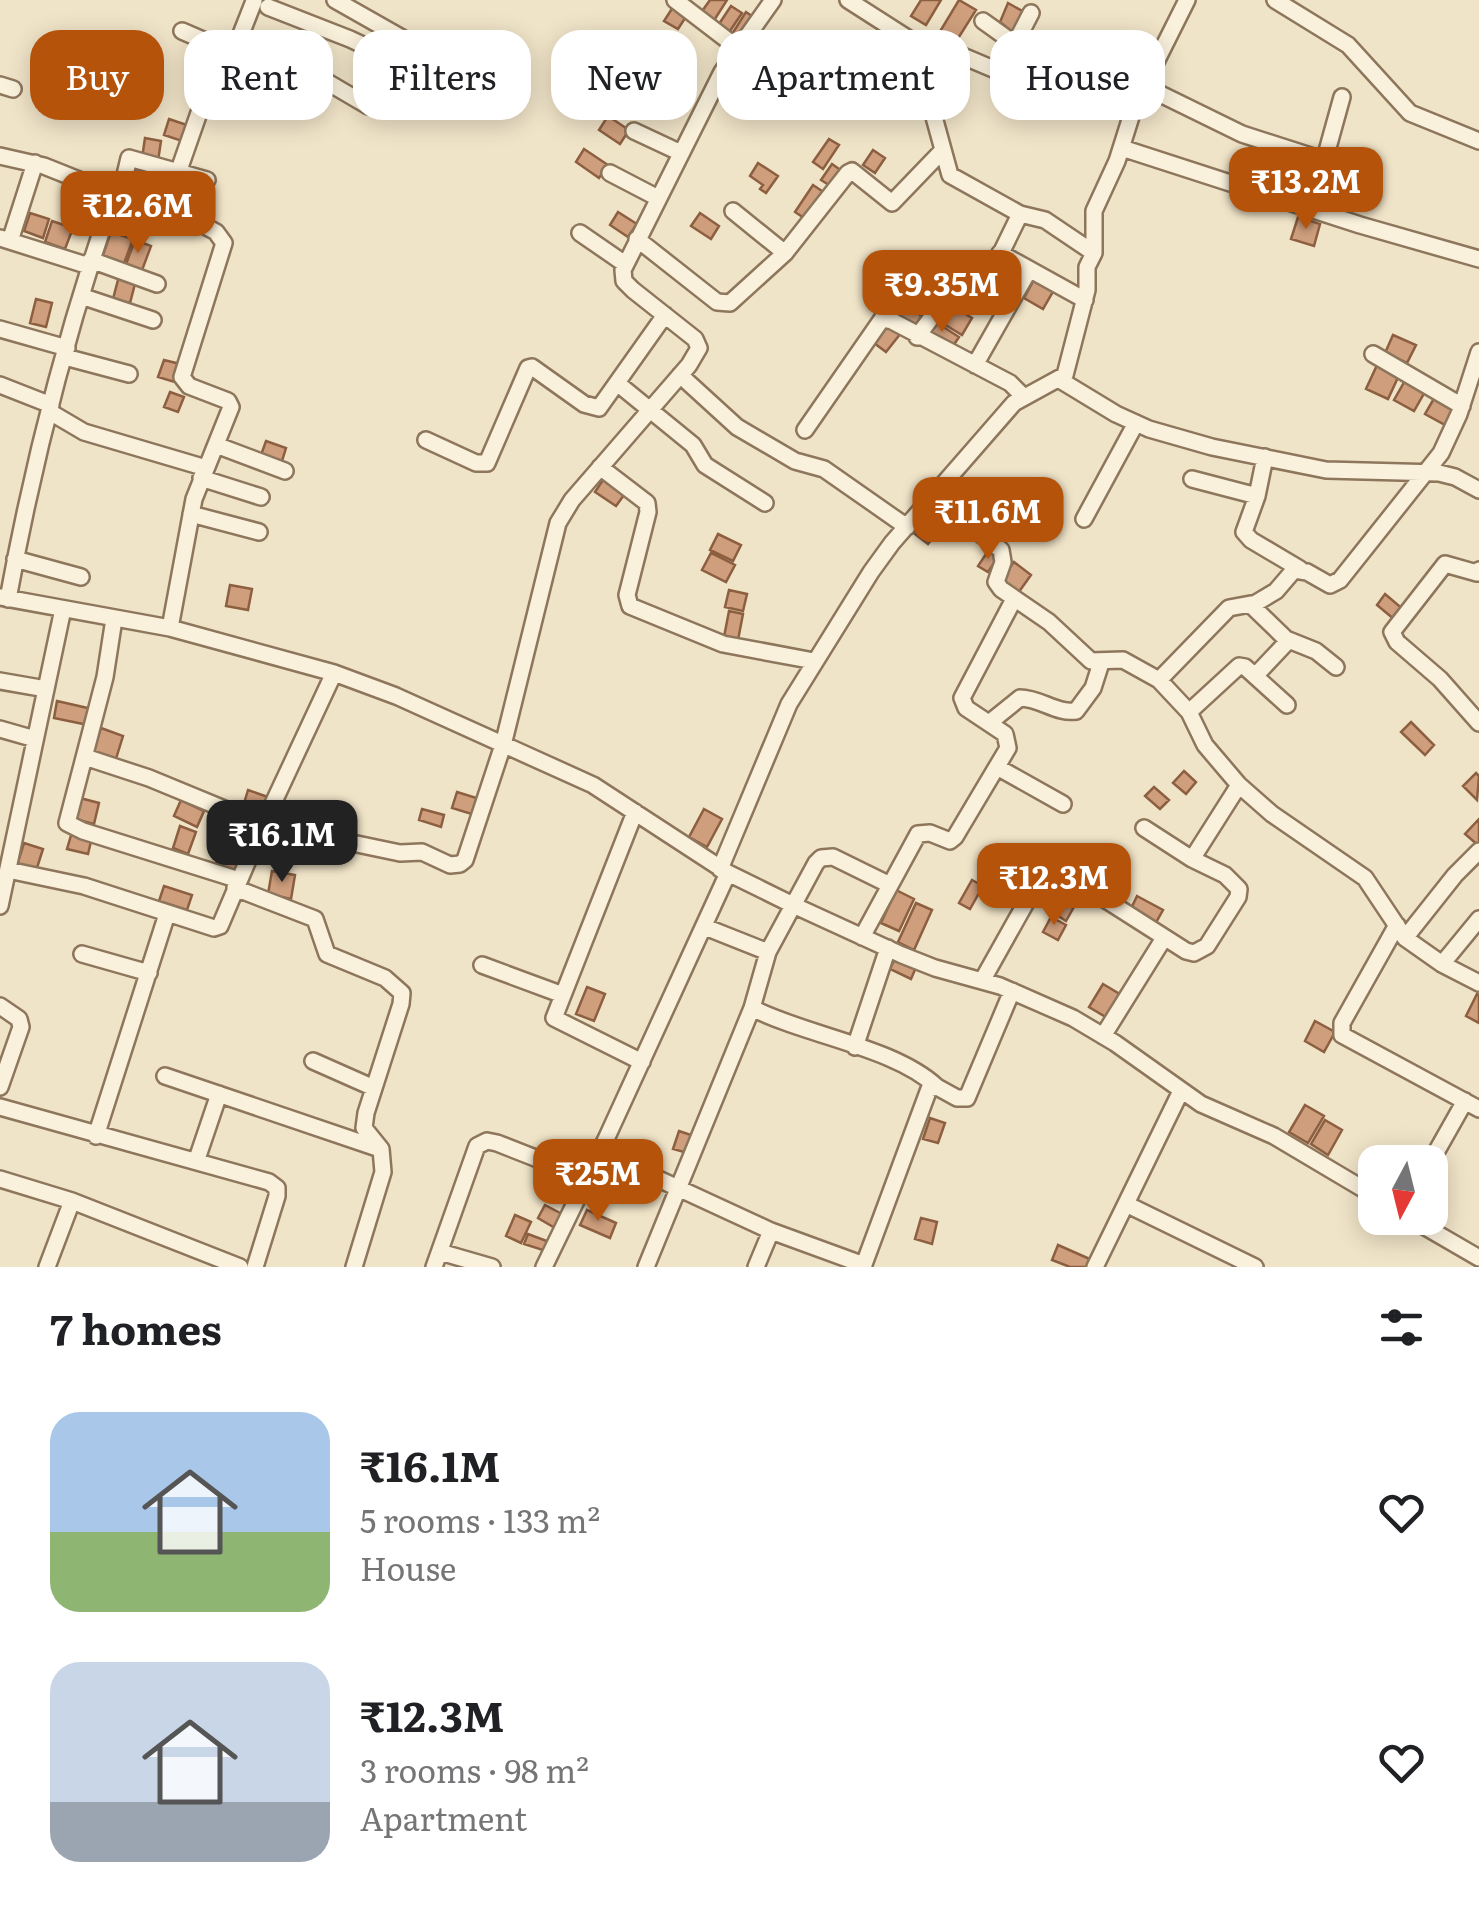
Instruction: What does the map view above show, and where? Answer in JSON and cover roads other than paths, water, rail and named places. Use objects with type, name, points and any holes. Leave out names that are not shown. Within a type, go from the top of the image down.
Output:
[{"type":"street","points":[[335,0],[388,30]]},
{"type":"street","points":[[674,0],[717,32]]},
{"type":"street","points":[[752,30],[773,0]]},
{"type":"street","points":[[848,0],[895,30]]},
{"type":"street","points":[[1165,44],[1187,0]]},
{"type":"street","points":[[1275,0],[1348,44],[1410,113],[1479,140]]},
{"type":"street","points":[[242,30],[262,2],[353,40]]},
{"type":"street","points":[[1022,30],[1031,13]]},
{"type":"street","points":[[983,21],[996,30]]},
{"type":"street","points":[[357,844],[388,852],[422,852],[450,865],[465,860],[503,746],[558,523],[572,500],[680,376],[699,348],[695,339],[624,281],[625,264],[717,82]]},
{"type":"street","points":[[1312,210],[1342,97]]},
{"type":"street","points":[[1165,102],[1242,134],[1326,161]]},
{"type":"street","points":[[174,210],[178,170],[199,120]]},
{"type":"street","points":[[935,120],[950,176],[1020,214],[1044,220],[1094,253]]},
{"type":"street","points":[[544,1267],[705,927],[781,721],[814,662],[854,597],[907,527],[1014,402],[1064,376],[1085,300],[1087,267],[1094,253],[1094,211],[1132,120]]},
{"type":"street","points":[[634,130],[681,153]]},
{"type":"street","points":[[1122,148],[1479,259]]},
{"type":"street","points":[[637,239],[723,304],[730,303],[785,253],[848,173],[852,171],[892,203],[943,150]]},
{"type":"street","points":[[0,156],[174,210],[216,232],[224,243],[182,377],[189,386],[228,401],[231,408],[191,514],[170,628]]},
{"type":"street","points":[[207,180],[129,158],[90,263],[31,480],[4,598],[170,628],[334,674],[396,696],[593,786],[724,871],[793,906],[935,968],[1012,991],[1073,1018],[1181,1091],[1227,1117],[1274,1136],[1358,1186]]},
{"type":"street","points":[[34,164],[5,240],[157,284]]},
{"type":"street","points":[[610,173],[658,198]]},
{"type":"street","points":[[732,211],[785,253]]},
{"type":"street","points":[[986,284],[1020,214]]},
{"type":"street","points":[[580,234],[625,264]]},
{"type":"street","points":[[1000,253],[1085,300]]},
{"type":"street","points":[[974,365],[1029,270]]},
{"type":"street","points":[[917,337],[960,277],[968,276],[986,284],[1010,304]]},
{"type":"street","points":[[81,296],[153,320]]},
{"type":"street","points":[[426,440],[476,463],[487,463],[528,368],[532,367],[594,408],[604,405],[665,315]]},
{"type":"street","points":[[805,430],[882,319],[1010,383],[1023,396]]},
{"type":"street","points":[[0,329],[128,374]]},
{"type":"street","points":[[1266,457],[1258,496],[1245,526],[1246,536],[1324,583],[1336,584],[1441,452],[1474,386],[1479,352]]},
{"type":"street","points":[[1373,354],[1462,406]]},
{"type":"street","points":[[680,376],[737,426],[785,456],[824,469],[907,527]]},
{"type":"street","points":[[1060,380],[1136,423],[1212,447],[1326,470],[1394,470],[1455,477],[1479,490]]},
{"type":"street","points":[[617,383],[693,444],[704,465],[765,504]]},
{"type":"street","points":[[0,385],[51,408],[84,432],[204,473],[261,498]]},
{"type":"street","points":[[1084,519],[1136,423]]},
{"type":"street","points":[[216,444],[285,471]]},
{"type":"street","points":[[600,468],[647,502],[648,512],[627,595],[630,606],[723,644],[814,662]]},
{"type":"street","points":[[1192,479],[1258,496]]},
{"type":"street","points":[[934,497],[1001,550],[1003,562],[996,582],[1014,599],[1049,622],[1084,656],[1101,663],[1123,660],[1159,680],[1189,712],[1205,746],[1239,785],[1272,814],[1365,878],[1401,931],[1442,964],[1479,983]]},
{"type":"street","points":[[191,514],[259,532]]},
{"type":"street","points":[[15,559],[81,577]]},
{"type":"street","points":[[1478,572],[1445,564],[1392,632],[1397,642],[1440,678],[1479,723]]},
{"type":"street","points":[[1159,680],[1230,608],[1251,604],[1276,591],[1290,573],[1300,568]]},
{"type":"street","points":[[862,937],[918,834],[930,832],[950,840],[955,838],[1010,744],[1005,734],[966,708],[962,698],[1014,599]]},
{"type":"street","points":[[1251,604],[1288,641],[1316,651],[1336,667]]},
{"type":"street","points":[[0,906],[63,609]]},
{"type":"street","points":[[114,619],[105,677],[67,823],[237,884],[315,919],[326,954],[397,986],[402,993],[364,1128],[380,1149],[383,1172],[354,1267]]},
{"type":"street","points":[[1255,676],[1288,641]]},
{"type":"street","points":[[989,723],[1020,698],[1039,700],[1067,712],[1076,711],[1094,688],[1101,663]]},
{"type":"street","points":[[1189,712],[1234,667],[1245,667],[1287,705]]},
{"type":"street","points":[[8,870],[84,886],[214,928],[220,926],[262,825],[334,674]]},
{"type":"street","points":[[0,682],[46,689]]},
{"type":"street","points":[[0,730],[35,739]]},
{"type":"street","points":[[84,757],[150,778],[262,825]]},
{"type":"street","points":[[997,768],[1063,804]]},
{"type":"street","points":[[1192,860],[1239,785]]},
{"type":"street","points":[[635,812],[554,1018],[642,1062]]},
{"type":"street","points":[[1095,893],[1186,951],[1200,951],[1238,897],[1239,889],[1234,882],[1144,828]]},
{"type":"street","points":[[1443,1145],[1474,1101],[1342,1035],[1342,1023],[1401,931],[1479,851]]},
{"type":"street","points":[[646,1267],[752,1008],[768,952],[816,864],[826,856],[890,885]]},
{"type":"street","points":[[982,981],[1047,865]]},
{"type":"street","points":[[96,1136],[168,914]]},
{"type":"street","points":[[1442,964],[1479,919]]},
{"type":"street","points":[[705,927],[768,952]]},
{"type":"street","points":[[1103,1036],[1164,938]]},
{"type":"street","points":[[855,1047],[888,948]]},
{"type":"street","points":[[82,954],[149,972]]},
{"type":"street","points":[[482,965],[562,996]]},
{"type":"street","points":[[752,1008],[790,1026],[911,1067],[936,1088],[957,1098],[967,1098],[1012,991]]},
{"type":"street","points":[[0,1006],[19,1019],[21,1027],[0,1087]]},
{"type":"street","points":[[313,1061],[374,1088]]},
{"type":"street","points":[[165,1076],[380,1149]]},
{"type":"street","points":[[600,1152],[771,1231],[864,1266],[929,1090],[936,1088]]},
{"type":"street","points":[[1094,1267],[1181,1091]]},
{"type":"street","points":[[198,1160],[219,1094]]},
{"type":"street","points":[[0,1107],[269,1182],[276,1188],[255,1267]]},
{"type":"street","points":[[492,1267],[437,1260],[476,1146],[487,1140],[586,1178]]},
{"type":"street","points":[[0,1179],[72,1200],[240,1267]]},
{"type":"street","points":[[47,1267],[72,1200]]},
{"type":"street","points":[[1126,1204],[1255,1267]]},
{"type":"street","points":[[756,1267],[771,1231]]},
{"type":"street","points":[[1439,1235],[1479,1258]]}]
